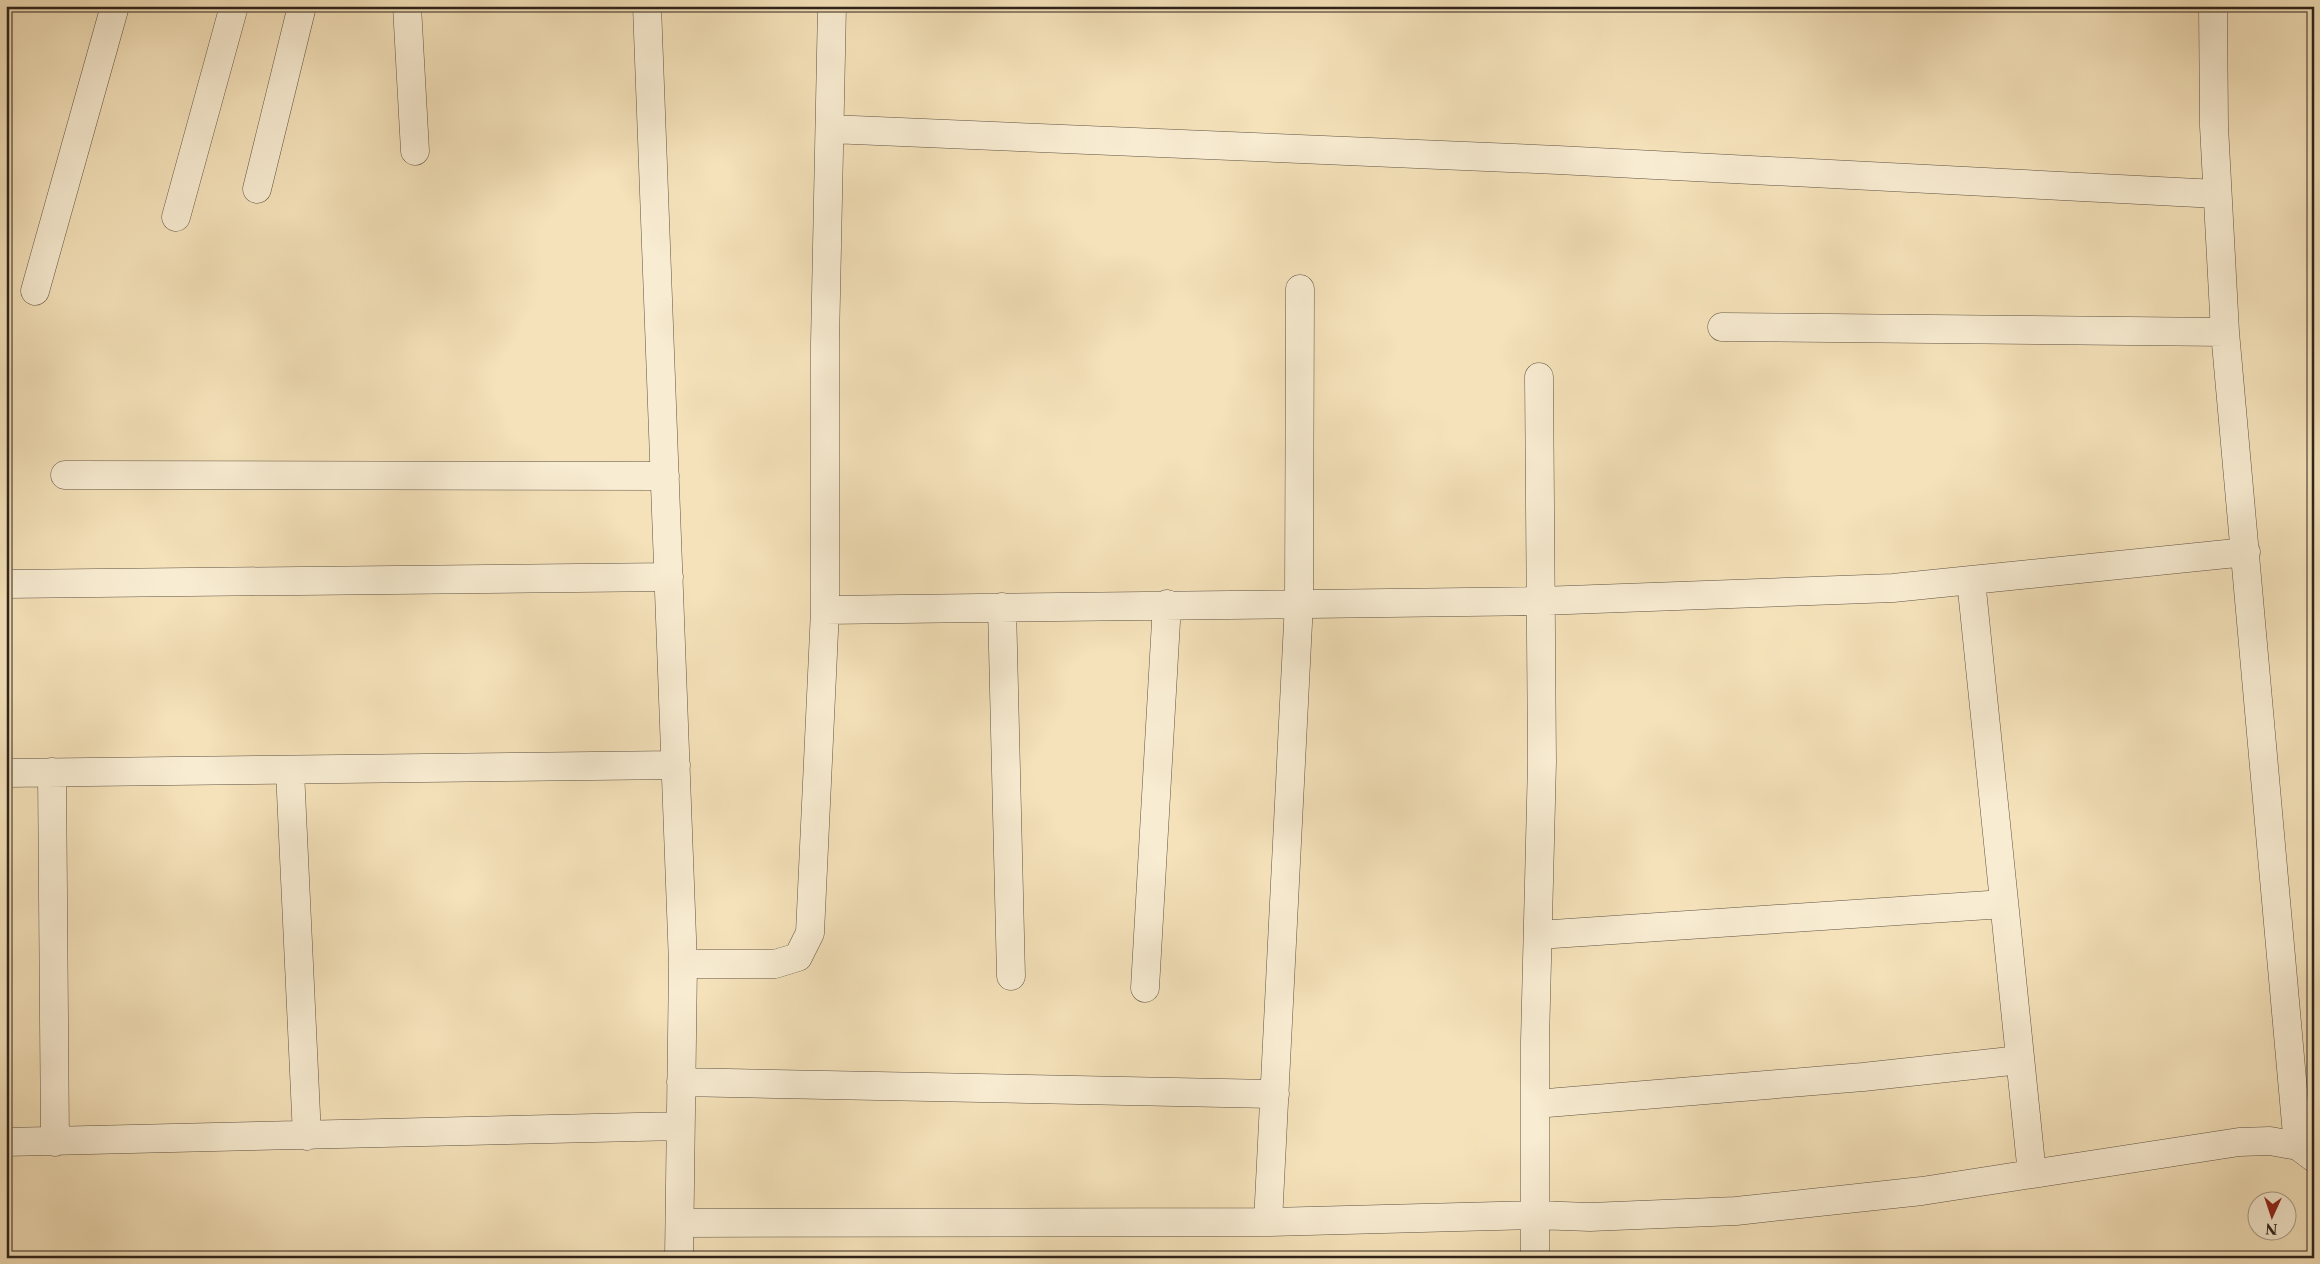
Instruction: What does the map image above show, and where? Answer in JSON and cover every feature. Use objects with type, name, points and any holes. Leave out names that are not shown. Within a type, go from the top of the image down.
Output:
[{"type":"street","points":[[35,291],[114,6]]},
{"type":"street","points":[[176,217],[234,6]]},
{"type":"street","points":[[257,189],[302,6]]},
{"type":"street","points":[[407,6],[415,151]]},
{"type":"street","points":[[647,6],[682,964],[681,1223],[679,1258]]},
{"type":"street","points":[[682,964],[775,964],[798,956],[810,934],[825,610],[825,343],[832,6]]},
{"type":"street","points":[[681,1223],[1268,1222],[1535,1216],[1590,1217],[1736,1211],[1922,1192],[2239,1142],[2270,1140],[2306,1152],[2226,332],[2214,126],[2213,6]]},
{"type":"street","points":[[830,129],[1558,160],[2217,194]]},
{"type":"street","points":[[1268,1222],[1299,603],[1300,290]]},
{"type":"street","points":[[1722,327],[2226,332]]},
{"type":"street","points":[[1535,1258],[1535,1104],[1542,762],[1539,377]]},
{"type":"street","points":[[65,476],[665,476]]},
{"type":"street","points":[[825,610],[1167,604],[1541,601],[1893,588],[2246,552]]},
{"type":"street","points":[[6,584],[669,577]]},
{"type":"street","points":[[1971,580],[2032,1174]]},
{"type":"street","points":[[1145,988],[1167,604]]},
{"type":"street","points":[[1002,607],[1011,976]]},
{"type":"street","points":[[6,773],[676,765]]},
{"type":"street","points":[[290,771],[307,1136]]},
{"type":"street","points":[[52,772],[56,1142]]},
{"type":"street","points":[[1538,935],[2004,904]]},
{"type":"street","points":[[1535,1104],[1863,1077],[2020,1060]]},
{"type":"street","points":[[681,1082],[1275,1094]]},
{"type":"street","points":[[6,1142],[680,1126]]}]
